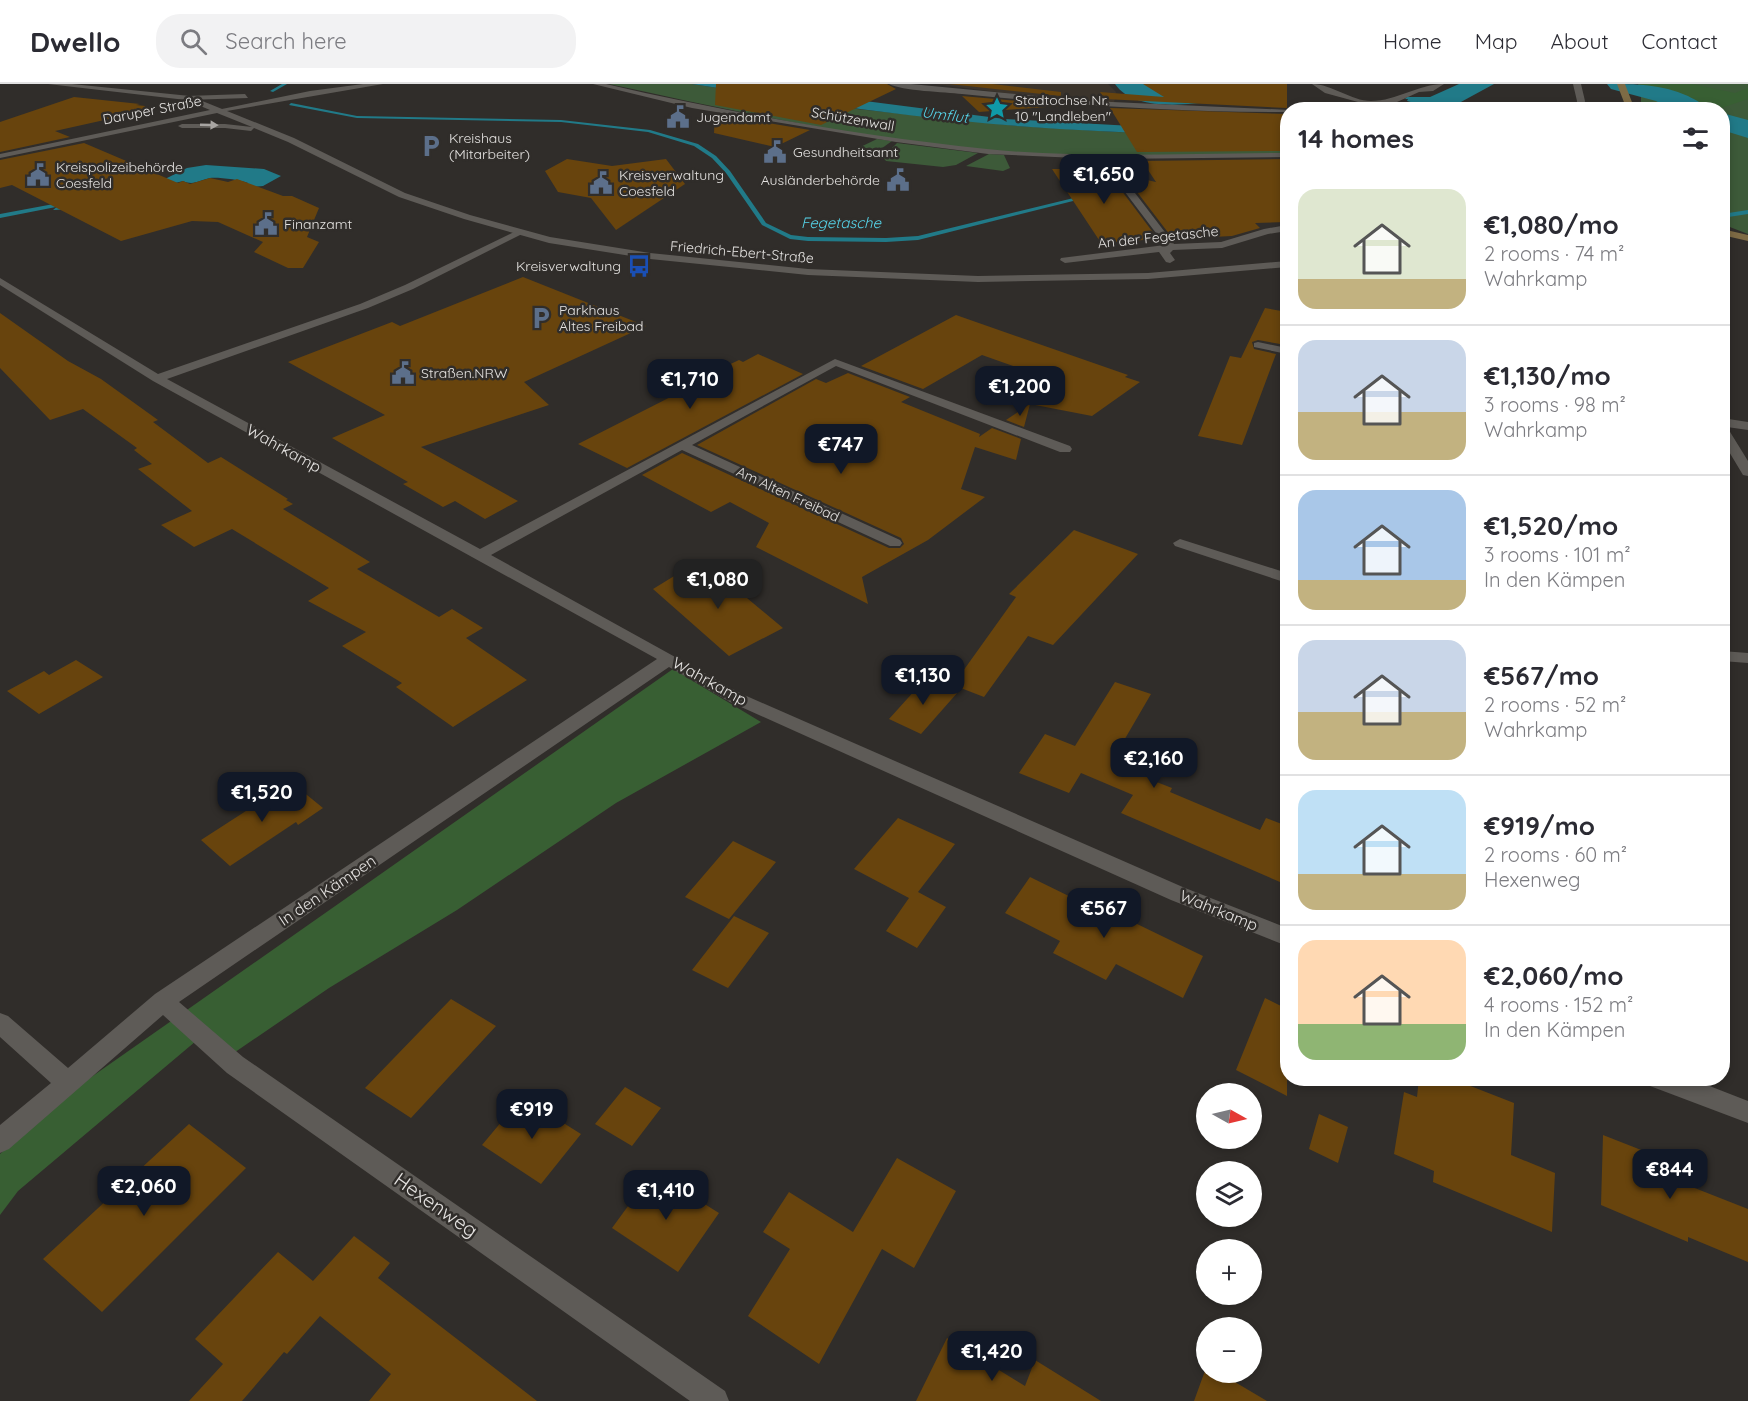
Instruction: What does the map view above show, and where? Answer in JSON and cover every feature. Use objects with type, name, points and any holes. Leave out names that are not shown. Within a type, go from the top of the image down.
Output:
[{"type":"main road","points":[[1622,86],[1628,102]]},
{"type":"main road","points":[[1730,234],[1748,238]]},
{"type":"street","points":[[52,84],[188,98]]},
{"type":"street","name":"Daruper Straße","points":[[0,156],[109,132],[310,93],[379,84]]},
{"type":"street","name":"Schützenwall","points":[[597,84],[692,105],[896,140],[1015,154],[1103,157],[1280,155]]},
{"type":"street","points":[[893,84],[1046,100],[1204,109],[1280,110]]},
{"type":"street","points":[[1316,84],[1328,91],[1363,102]]},
{"type":"street","points":[[1372,102],[1402,97],[1440,84]]},
{"type":"street","points":[[1577,84],[1581,102]]},
{"type":"street","name":"Daruper Straße","points":[[188,98],[310,93]]},
{"type":"street","name":"Friedrich-Ebert-Straße","points":[[188,98],[272,132],[402,195],[519,233],[590,247],[697,262],[916,278],[1079,278],[1230,270],[1280,265]]},
{"type":"street","points":[[109,132],[195,125],[272,132]]},
{"type":"street","points":[[1103,157],[1171,247],[1164,252],[1170,261]]},
{"type":"street","name":"An der Fegetasche","points":[[1065,260],[1131,254],[1171,247],[1222,245],[1280,229]]},
{"type":"street","points":[[157,378],[382,298],[434,275],[483,248],[519,233]]},
{"type":"street","name":"Wahrkamp","points":[[2,285],[157,378],[669,658],[736,698],[1178,894],[1280,934]]},
{"type":"street","points":[[1258,345],[1280,350]]},
{"type":"street","points":[[480,555],[835,362],[1065,449]]},
{"type":"street","points":[[1730,423],[1748,426]]},
{"type":"street","points":[[1730,442],[1748,472]]},
{"type":"street","name":"Am Alten Freibad","points":[[681,446],[895,543]]},
{"type":"street","points":[[1180,543],[1280,576]]},
{"type":"street","points":[[1730,657],[1748,658]]},
{"type":"street","name":"In den Kämpen","points":[[0,1142],[163,1001],[669,658]]},
{"type":"street","name":"Hexenweg","points":[[163,1001],[235,1065],[715,1401]]},
{"type":"street","points":[[0,1023],[67,1082]]},
{"type":"street","points":[[1679,1086],[1748,1112]]},
{"type":"shaded area","points":[[935,84],[1108,84],[1116,92],[1114,103],[1020,95]]},
{"type":"green space","points":[[609,84],[692,84],[857,109],[1018,126],[1116,132],[1280,135],[1280,154],[1144,156],[1001,152],[902,141],[706,105]]},
{"type":"green space","points":[[1638,84],[1748,84],[1748,234],[1730,227],[1730,102],[1641,102],[1641,91]]},
{"type":"green space","points":[[1638,84],[1692,84],[1735,93],[1748,88],[1748,99],[1730,105],[1730,102],[1693,102],[1669,92]]},
{"type":"green space","points":[[877,139],[892,141],[871,156],[850,152]]},
{"type":"green space","points":[[897,143],[978,153],[956,165],[943,167],[886,161],[883,157]]},
{"type":"green space","points":[[989,154],[1004,155],[1010,168],[1003,171],[966,166]]},
{"type":"green space","points":[[673,669],[761,722],[616,803],[457,910],[329,988],[225,1059],[196,1041],[18,1191],[0,1215],[0,1154],[60,1099]]},
{"type":"water","name":"Umflut","points":[[692,84],[733,84],[1005,119],[1186,129],[1189,135],[962,121],[861,109]]},
{"type":"water","points":[[1459,84],[1494,84],[1461,102],[1411,102],[1405,99],[1407,97],[1430,97]]},
{"type":"water","points":[[206,165],[264,169],[281,176],[263,186],[240,188],[248,183],[218,178],[193,183],[183,181],[75,209],[53,210],[59,205],[163,180],[187,168]]},
{"type":"building","points":[[716,84],[887,84],[896,89],[821,125],[715,105]]},
{"type":"building","points":[[949,84],[992,84],[1061,92],[1061,96]]},
{"type":"building","points":[[1143,84],[1287,84],[1287,102],[1280,102],[1280,108],[1104,99],[1100,92],[1164,97]]},
{"type":"building","points":[[962,96],[1061,105],[979,112]]},
{"type":"building","points":[[74,97],[140,104],[136,105],[145,106],[145,111],[55,131],[70,137],[0,152],[0,122]]},
{"type":"building","points":[[1110,108],[1280,114],[1280,151],[1137,152]]},
{"type":"building","points":[[715,114],[810,130],[775,147],[714,133]]},
{"type":"building","points":[[84,143],[178,183],[183,181],[190,184],[210,178],[228,182],[237,179],[283,196],[292,196],[319,208],[307,237],[319,242],[303,268],[288,268],[254,252],[263,242],[218,222],[192,221],[121,241],[12,185],[0,188],[0,160]]},
{"type":"building","points":[[567,159],[612,166],[666,159],[685,184],[616,230],[591,198],[558,192],[545,171]]},
{"type":"building","points":[[1280,159],[1280,222],[1255,223],[1260,228],[1232,236],[1173,239],[1124,175],[1156,182],[1142,161]]},
{"type":"building","points":[[1084,165],[1106,170],[1158,239],[1101,243],[1052,169]]},
{"type":"building","points":[[523,277],[646,326],[524,382],[549,405],[421,447],[518,501],[485,519],[455,501],[443,507],[403,484],[408,482],[332,438],[385,415],[288,362],[392,322],[400,326]]},
{"type":"building","points":[[1265,308],[1280,311],[1280,344],[1258,340],[1252,342],[1254,349],[1276,354],[1242,445],[1198,436],[1230,356],[1241,358]]},
{"type":"building","points":[[0,313],[68,361],[101,379],[158,420],[153,422],[208,463],[221,457],[288,499],[286,500],[293,504],[283,509],[370,562],[357,569],[439,617],[452,609],[483,628],[466,638],[527,680],[453,727],[396,687],[402,683],[342,646],[366,632],[308,601],[329,588],[232,529],[194,547],[161,525],[192,511],[138,469],[152,464],[134,450],[137,448],[83,409],[50,420],[0,368]]},
{"type":"building","points":[[956,315],[1128,375],[1125,377],[1140,382],[1092,416],[1030,404],[1061,383],[982,355],[923,389],[861,366]]},
{"type":"building","points":[[758,354],[803,374],[627,468],[578,444],[702,381],[701,378],[739,360],[743,362]]},
{"type":"building","points":[[848,373],[910,397],[901,402],[980,434],[979,437],[992,428],[1021,439],[1016,460],[975,447],[961,489],[985,497],[928,540],[862,577],[868,604],[756,547],[769,523],[730,502],[711,512],[642,475],[682,453],[889,548],[900,548],[904,544],[901,538],[697,445],[816,379],[826,383]]},
{"type":"building","points":[[1030,404],[1024,427],[1006,420]]},
{"type":"building","points":[[1074,530],[1138,554],[1053,645],[1028,636],[984,697],[953,685],[1016,597],[1009,594]]},
{"type":"building","points":[[699,567],[729,583],[783,628],[729,656],[653,589],[684,570],[688,573]]},
{"type":"building","points":[[76,660],[103,677],[39,714],[7,691],[44,671],[49,675]]},
{"type":"building","points":[[926,678],[958,692],[921,734],[889,719]]},
{"type":"building","points":[[1115,682],[1151,694],[1119,749],[1162,766],[1154,781],[1172,788],[1170,792],[1260,830],[1266,818],[1280,823],[1280,882],[1121,813],[1133,795],[1081,773],[1069,793],[1019,773],[1045,734],[1075,746]]},
{"type":"building","points":[[291,782],[323,808],[298,825],[296,822],[230,866],[201,840]]},
{"type":"building","points":[[898,818],[955,844],[918,892],[946,907],[917,948],[886,931],[909,898],[854,869]]},
{"type":"building","points":[[733,841],[776,862],[729,919],[685,897]]},
{"type":"building","points":[[1030,877],[1132,927],[1135,923],[1203,956],[1183,998],[1116,964],[1106,980],[1053,953],[1060,941],[1005,913]]},
{"type":"building","points":[[734,916],[769,933],[728,988],[692,970]]},
{"type":"building","points":[[1265,998],[1280,1006],[1280,1086],[1287,1086],[1287,1096],[1236,1070]]},
{"type":"building","points":[[451,999],[496,1026],[411,1118],[365,1088]]},
{"type":"building","points":[[1418,1086],[1470,1086],[1514,1103],[1511,1155],[1555,1173],[1552,1232],[1433,1182],[1434,1171],[1394,1154],[1404,1092],[1417,1097]]},
{"type":"building","points":[[625,1087],[661,1108],[632,1146],[595,1124]]},
{"type":"building","points":[[522,1097],[581,1134],[541,1184],[482,1145]]},
{"type":"building","points":[[1319,1114],[1348,1127],[1338,1163],[1309,1149]]},
{"type":"building","points":[[189,1124],[246,1168],[102,1312],[43,1259]]},
{"type":"building","points":[[1603,1135],[1687,1168],[1687,1185],[1748,1209],[1748,1262],[1688,1237],[1688,1242],[1601,1205]]},
{"type":"building","points":[[897,1158],[956,1191],[914,1268],[882,1249],[819,1364],[748,1316],[790,1249],[763,1232],[789,1192],[853,1232]]},
{"type":"building","points":[[653,1172],[719,1213],[678,1272],[612,1228]]},
{"type":"building","points":[[354,1236],[390,1263],[378,1278],[537,1401],[369,1401],[391,1374],[320,1316],[287,1354],[284,1352],[242,1401],[189,1401],[223,1364],[195,1339],[278,1252],[313,1281]]},
{"type":"building","points":[[947,1338],[1025,1386],[1035,1360],[1101,1401],[916,1401]]},
{"type":"building","points":[[1201,1383],[1237,1383],[1267,1401],[1194,1401]]},
{"type":"waterway","name":"Fegetasche","points":[[272,91],[285,84]]},
{"type":"waterway","points":[[1128,84],[1141,91],[1172,97],[1252,87]]},
{"type":"waterway","points":[[1620,84],[1665,95],[1679,102]]},
{"type":"waterway","name":"Fegetasche","points":[[291,104],[357,117],[561,121],[648,131],[696,145],[714,157],[728,172],[764,224],[790,237],[886,240],[918,238],[1086,197]]},
{"type":"waterway","points":[[1730,123],[1748,129]]},
{"type":"waterway","points":[[0,216],[59,205]]},
{"type":"waterway","name":"Fegetasche","points":[[1730,215],[1748,212]]},
{"type":"place","name":"Stadtochse Nr. 10 \"Landleben\"","points":[[997,108]]},
{"type":"place","name":"Jugendamt","points":[[678,117]]},
{"type":"place","name":"Kreishaus (Mitarbeiter)","points":[[431,146]]},
{"type":"place","name":"Gesundheitsamt","points":[[775,152]]},
{"type":"place","name":"Kreispolizeibehörde Coesfeld","points":[[38,175]]},
{"type":"place","name":"Ausländerbehörde","points":[[898,180]]},
{"type":"place","name":"Kreisverwaltung Coesfeld","points":[[601,183]]},
{"type":"place","name":"Finanzamt","points":[[266,224]]},
{"type":"place","name":"Kreisverwaltung","points":[[639,266]]},
{"type":"place","name":"Parkhaus Altes Freibad","points":[[541,318]]},
{"type":"place","name":"Straßen.NRW","points":[[403,373]]}]
